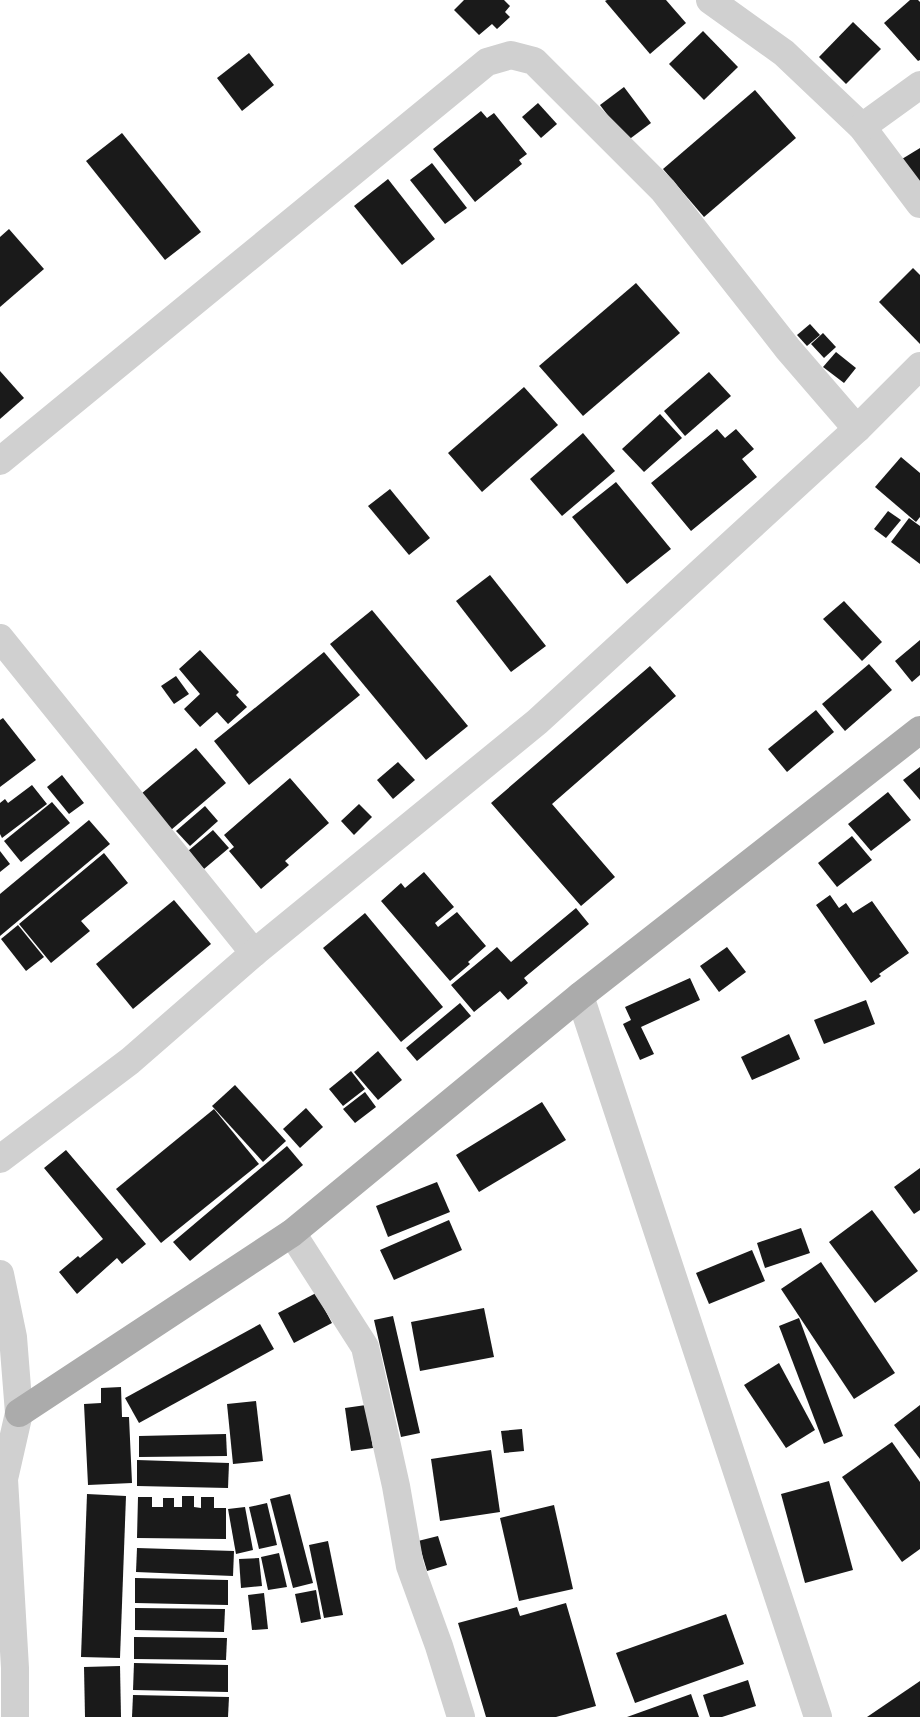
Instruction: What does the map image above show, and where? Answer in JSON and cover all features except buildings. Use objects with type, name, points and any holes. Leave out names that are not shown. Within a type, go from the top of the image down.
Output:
[{"type":"main road","points":[[19,1413],[292,1233],[580,996],[920,730]]},
{"type":"street","points":[[710,0],[784,53],[862,127],[920,204]]},
{"type":"street","points":[[0,461],[486,62],[511,56],[534,61],[663,190],[788,349],[857,429]]},
{"type":"street","points":[[862,127],[920,84]]},
{"type":"street","points":[[0,1159],[130,1062],[254,953],[537,722],[857,429],[920,366]]},
{"type":"street","points":[[0,638],[254,953]]},
{"type":"street","points":[[580,996],[818,1717]]},
{"type":"street","points":[[292,1233],[365,1347],[396,1486],[410,1566],[439,1646],[461,1717]]},
{"type":"street","points":[[0,1274],[13,1337],[19,1413],[2,1480],[15,1668],[15,1717]]}]
